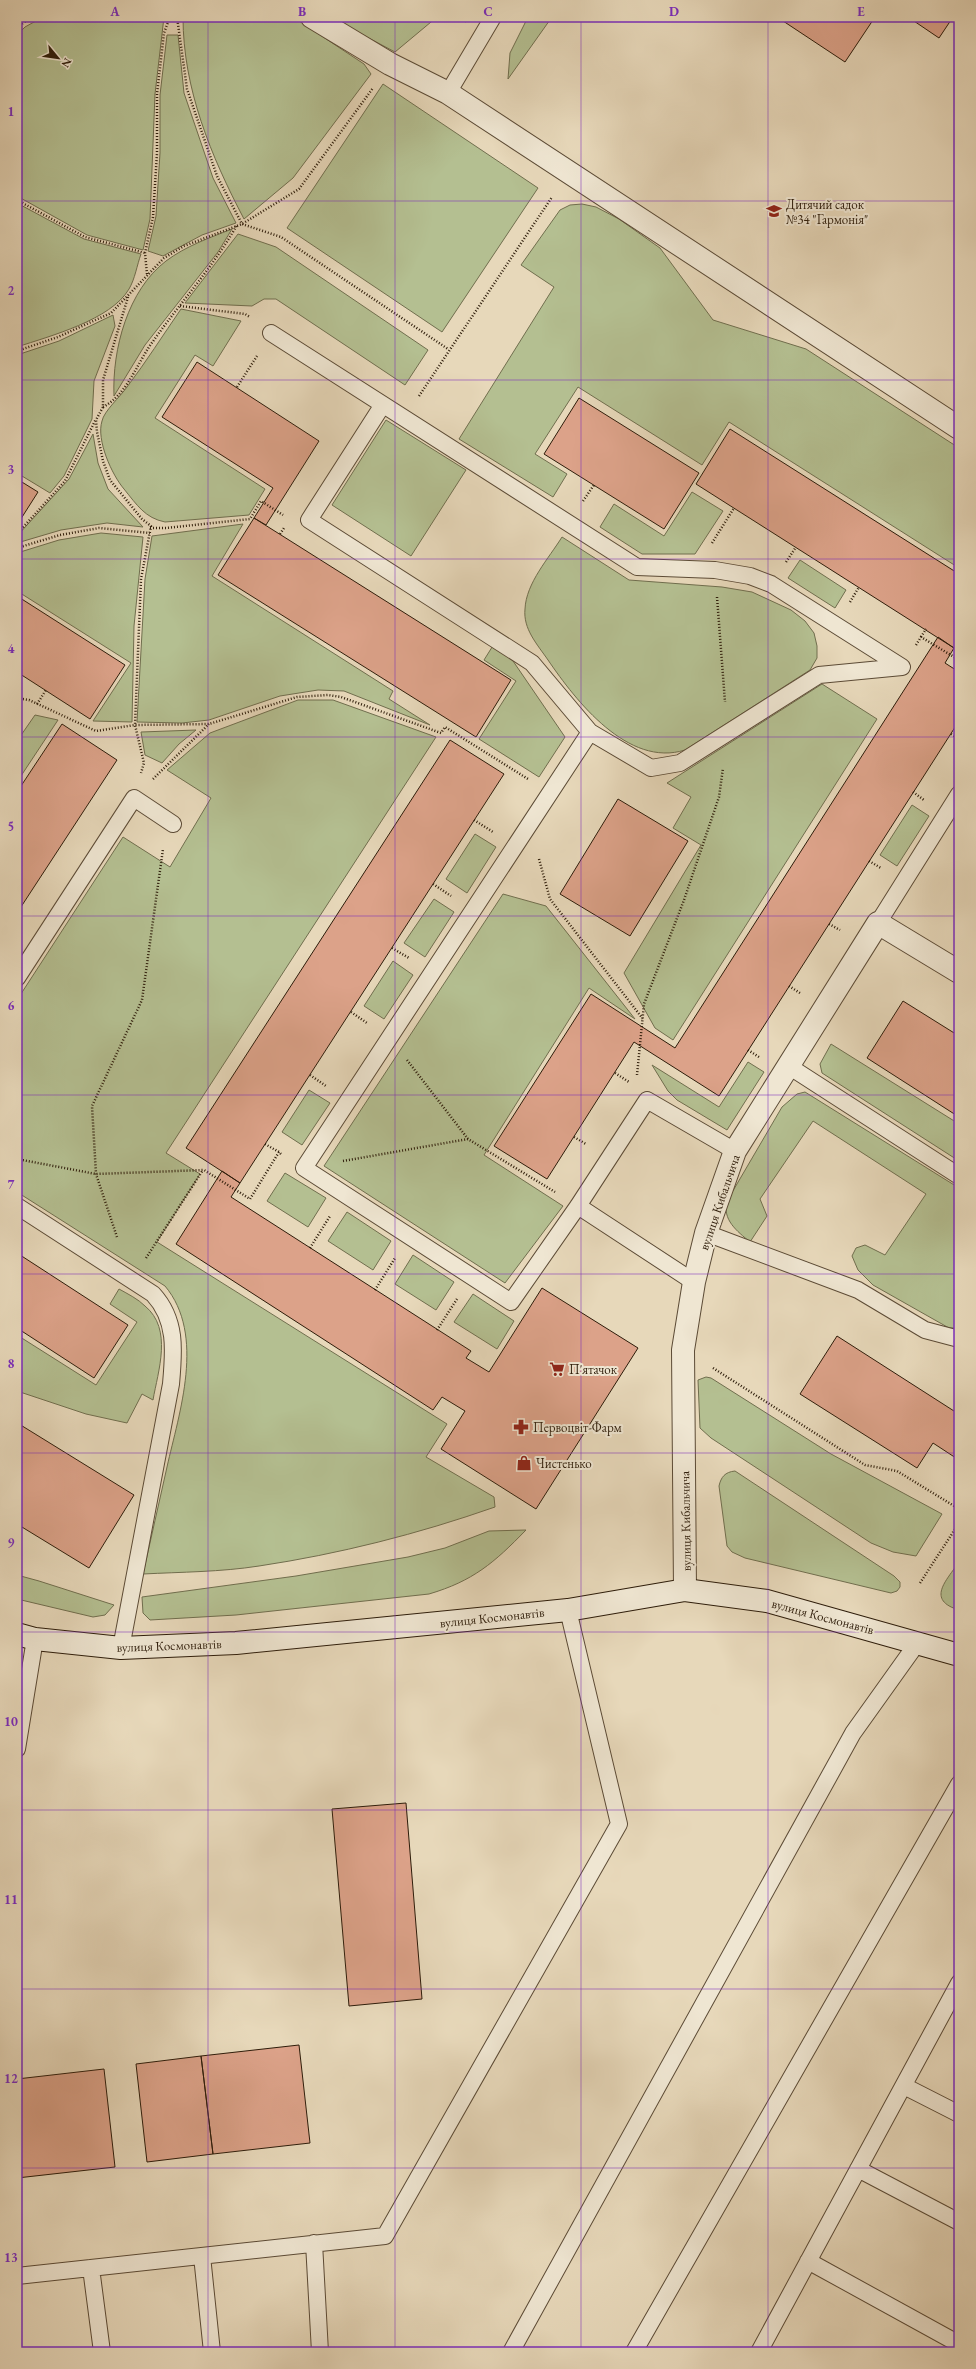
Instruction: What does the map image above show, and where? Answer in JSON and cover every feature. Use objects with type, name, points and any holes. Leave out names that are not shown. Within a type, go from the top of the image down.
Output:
[{"type":"street","points":[[312,17],[390,64],[448,93],[959,428]]},
{"type":"street","points":[[878,923],[959,972]]},
{"type":"street","name":"вулиця Кибальчича","points":[[685,1590],[684,1350],[694,1282],[706,1233],[735,1151],[787,1065],[878,923]]},
{"type":"street","name":"вулиця Космонавтів","points":[[26,1636],[121,1648],[236,1643],[568,1610],[685,1590],[767,1601],[918,1642],[959,1655]]},
{"type":"lane","points":[[448,93],[493,17]]},
{"type":"lane","points":[[271,333],[382,406],[637,567],[715,570],[750,576],[772,584],[902,667]]},
{"type":"lane","points":[[382,406],[309,520],[532,663],[590,732],[651,768],[680,763],[819,675],[902,667]]},
{"type":"lane","points":[[590,732],[530,826],[389,1037],[304,1168],[511,1302],[578,1206],[647,1100],[735,1151]]},
{"type":"lane","points":[[878,923],[959,794]]},
{"type":"lane","points":[[17,978],[134,798],[173,824]]},
{"type":"lane","points":[[787,1065],[959,1176]]},
{"type":"lane","points":[[17,1206],[152,1294],[163,1304],[173,1333],[174,1350],[171,1384],[121,1648]]},
{"type":"lane","points":[[578,1206],[694,1282]]},
{"type":"lane","points":[[706,1233],[858,1290],[925,1330],[959,1339]]},
{"type":"lane","points":[[17,2276],[385,2236],[619,1824],[568,1610]]},
{"type":"lane","points":[[17,1749],[26,1636]]},
{"type":"lane","points":[[511,2352],[853,1733],[918,1642]]},
{"type":"lane","points":[[634,2352],[959,1784]]},
{"type":"lane","points":[[758,2352],[958,1989]]},
{"type":"lane","points":[[904,2086],[959,2114]]},
{"type":"lane","points":[[858,2169],[959,2222]]},
{"type":"lane","points":[[314,2243],[320,2352]]},
{"type":"lane","points":[[202,2256],[212,2352]]},
{"type":"lane","points":[[808,2262],[959,2344]]},
{"type":"lane","points":[[91,2268],[102,2352]]},
{"type":"path","points":[[17,27],[32,17]]},
{"type":"path","points":[[147,274],[145,253],[153,217],[157,153],[157,94],[164,34],[170,17]]},
{"type":"path","points":[[177,17],[187,89],[217,176],[242,224],[281,237],[448,349]]},
{"type":"path","points":[[17,350],[58,336],[105,316],[128,297],[147,274],[164,258],[184,246],[242,224],[299,189],[390,64]]},
{"type":"path","points":[[404,419],[448,349],[568,173]]},
{"type":"path","points":[[17,200],[85,237],[145,253]]},
{"type":"path","points":[[17,534],[65,481],[103,407],[116,398],[149,347],[220,254],[238,225]]},
{"type":"path","points":[[103,407],[103,380],[128,297]]},
{"type":"path","points":[[180,306],[245,314],[271,333],[237,387]]},
{"type":"path","points":[[99,413],[96,420],[97,432],[103,460],[110,480],[142,519],[151,526],[141,579],[135,725],[144,763],[134,798]]},
{"type":"path","points":[[150,528],[166,528],[250,519],[261,501],[289,519]]},
{"type":"path","points":[[696,570],[734,508]]},
{"type":"path","points":[[17,548],[60,535],[100,528],[150,533]]},
{"type":"path","points":[[636,1086],[644,1020],[644,1004],[684,900],[719,797],[729,733],[720,653],[715,570]]},
{"type":"path","points":[[902,667],[926,630]]},
{"type":"path","points":[[921,637],[959,660]]},
{"type":"path","points":[[37,704],[46,690]]},
{"type":"path","points":[[17,698],[37,704],[96,731],[135,725],[209,724],[297,697],[328,695],[341,697],[441,733],[445,728],[550,794]]},
{"type":"path","points":[[134,798],[209,724]]},
{"type":"path","points":[[951,734],[959,739]]},
{"type":"path","points":[[131,1280],[96,1174],[92,1106],[142,1000],[160,854],[173,824]]},
{"type":"path","points":[[530,826],[550,899],[644,1020]]},
{"type":"path","points":[[389,1037],[468,1138],[578,1206]]},
{"type":"path","points":[[615,1073],[636,1086],[647,1100]]},
{"type":"path","points":[[266,1144],[304,1168],[468,1138]]},
{"type":"path","points":[[17,1159],[96,1174],[204,1170],[250,1199],[279,1152]]},
{"type":"path","points":[[131,1280],[204,1170]]},
{"type":"path","points":[[310,1248],[344,1194]]},
{"type":"path","points":[[375,1290],[409,1236]]},
{"type":"path","points":[[437,1330],[471,1276]]},
{"type":"path","points":[[684,1350],[865,1465],[897,1471],[959,1509]]},
{"type":"path","points":[[920,1583],[959,1523]]},
{"type":"green space","points":[[43,17],[164,17],[155,94],[150,219],[143,250],[87,235],[17,196],[17,35],[25,27]]},
{"type":"green space","points":[[183,17],[293,17],[364,64],[371,74],[293,178],[244,219],[210,146],[201,121],[188,70],[184,44]]},
{"type":"green space","points":[[329,17],[437,17],[395,52]]},
{"type":"green space","points":[[528,17],[552,17],[508,79],[510,53]]},
{"type":"green space","points":[[167,35],[178,35],[184,93],[213,178],[236,223],[202,235],[163,256],[148,251],[156,216],[160,153],[160,95]]},
{"type":"green space","points":[[383,84],[538,188],[442,332],[287,228]]},
{"type":"green space","points":[[17,203],[84,239],[141,254],[129,289],[109,310],[79,326],[17,347]]},
{"type":"green space","points":[[582,204],[596,207],[619,219],[660,248],[713,320],[806,349],[959,448],[959,568],[729,422],[702,465],[578,387],[535,454],[567,474],[553,497],[459,439],[554,287],[521,265],[560,210],[570,205]]},
{"type":"green space","points":[[232,229],[218,252],[145,345],[114,396],[116,359],[120,340],[132,304],[142,288],[153,273],[166,261],[198,243]]},
{"type":"green space","points":[[238,234],[276,247],[428,350],[405,385],[276,299],[264,299],[252,306],[185,303]]},
{"type":"green space","points":[[181,309],[241,321],[213,366],[195,355],[155,418],[265,489],[249,515],[165,522],[158,520],[142,510],[133,500],[119,483],[106,457],[101,438],[103,417],[134,378]]},
{"type":"green space","points":[[113,315],[115,326],[94,381],[92,419],[64,476],[50,493],[17,473],[17,355],[59,341]]},
{"type":"green space","points":[[386,420],[466,470],[411,556],[332,505]]},
{"type":"green space","points":[[93,434],[98,463],[108,489],[143,527],[107,523],[61,530],[17,543],[17,536],[69,479]]},
{"type":"green space","points":[[692,492],[723,511],[695,554],[642,554],[600,527],[614,504],[664,536]]},
{"type":"green space","points":[[243,524],[212,576],[393,691],[389,699],[430,725],[344,691],[318,690],[280,696],[209,720],[182,723],[137,722],[145,579],[152,536]]},
{"type":"green space","points":[[101,533],[143,537],[134,626],[132,722],[93,721],[131,663],[17,591],[17,553],[59,540]]},
{"type":"green space","points":[[562,537],[629,580],[722,587],[752,592],[791,610],[805,621],[814,633],[817,646],[817,658],[810,670],[685,750],[664,753],[643,749],[624,740],[606,727],[573,694],[528,630],[525,609],[529,590],[539,571]]},
{"type":"green space","points":[[800,560],[846,590],[835,608],[788,578]]},
{"type":"green space","points":[[494,644],[513,661],[565,737],[539,777],[479,739],[516,681],[484,660]]},
{"type":"green space","points":[[822,684],[877,719],[673,1040],[655,1028],[624,973],[701,845],[673,828],[691,797],[667,783]]},
{"type":"green space","points":[[298,700],[333,700],[436,737],[166,1153],[200,1174],[157,1242],[447,1424],[426,1457],[494,1497],[495,1507],[437,1526],[319,1556],[245,1568],[216,1571],[143,1574],[178,1423],[186,1375],[187,1351],[184,1327],[177,1306],[165,1286],[17,1192],[17,1000],[123,837],[170,867],[211,798],[167,770],[210,733]]},
{"type":"green space","points":[[35,715],[58,720],[17,782],[17,741]]},
{"type":"green space","points":[[196,730],[179,744],[162,763],[145,755],[141,732]]},
{"type":"green space","points":[[912,805],[929,816],[897,866],[880,855]]},
{"type":"green space","points":[[475,834],[496,847],[467,893],[446,879]]},
{"type":"green space","points":[[503,894],[546,906],[635,1019],[589,988],[484,1155],[563,1206],[505,1283],[324,1166]]},
{"type":"green space","points":[[434,899],[454,912],[425,957],[404,943]]},
{"type":"green space","points":[[393,961],[413,975],[384,1019],[364,1006]]},
{"type":"green space","points":[[831,1044],[959,1124],[959,1161],[822,1073],[820,1064]]},
{"type":"green space","points":[[748,1062],[764,1072],[727,1130],[677,1100],[668,1091],[652,1065],[719,1107]]},
{"type":"green space","points":[[309,1090],[330,1103],[302,1145],[282,1132]]},
{"type":"green space","points":[[805,1092],[959,1188],[959,1322],[954,1328],[949,1328],[873,1285],[858,1270],[852,1256],[856,1248],[865,1245],[885,1255],[926,1194],[813,1121],[760,1199],[767,1216],[750,1242],[740,1234],[732,1224],[727,1214],[727,1201],[782,1107],[797,1094]]},
{"type":"green space","points":[[285,1173],[326,1198],[308,1227],[267,1201]]},
{"type":"green space","points":[[347,1212],[391,1241],[373,1270],[328,1241]]},
{"type":"green space","points":[[413,1255],[454,1282],[436,1310],[395,1284]]},
{"type":"green space","points":[[119,1289],[145,1306],[154,1315],[159,1326],[161,1338],[160,1364],[153,1400],[142,1394],[127,1423],[86,1414],[17,1391],[17,1335],[96,1385],[137,1322],[110,1304]]},
{"type":"green space","points":[[473,1294],[514,1321],[497,1349],[454,1322]]},
{"type":"green space","points":[[706,1377],[711,1378],[831,1454],[942,1514],[916,1556],[893,1552],[871,1543],[711,1438],[700,1428],[698,1380]]},
{"type":"green space","points":[[735,1471],[894,1576],[900,1582],[900,1587],[897,1591],[891,1593],[745,1558],[732,1552],[727,1546],[719,1486],[724,1476],[729,1472]]},
{"type":"green space","points":[[526,1530],[504,1552],[482,1570],[458,1583],[429,1594],[236,1615],[150,1620],[143,1613],[142,1597],[296,1576],[408,1557],[445,1548],[489,1531]]},
{"type":"green space","points":[[959,1562],[959,1610],[949,1606],[943,1601],[941,1595],[945,1583]]},
{"type":"green space","points":[[17,1575],[114,1605],[105,1615],[93,1617],[17,1599]]},
{"type":"building","points":[[459,17],[470,17],[466,22]]},
{"type":"building","points":[[777,17],[875,17],[845,62]]},
{"type":"building","points":[[908,17],[953,17],[939,38]]},
{"type":"building","points":[[197,362],[319,441],[266,525],[254,518],[273,488],[162,417]]},
{"type":"building","points":[[579,398],[699,473],[664,529],[544,454]]},
{"type":"building","points":[[730,429],[959,574],[959,641],[954,648],[696,484]]},
{"type":"building","points":[[17,479],[38,492],[17,525]]},
{"type":"building","points":[[254,518],[511,680],[476,737],[218,575]]},
{"type":"building","points":[[17,596],[125,665],[90,719],[17,672]]},
{"type":"building","points":[[938,637],[954,648],[945,663],[959,672],[959,721],[719,1096],[634,1042],[547,1179],[494,1146],[591,994],[675,1048]]},
{"type":"building","points":[[62,724],[117,760],[17,913],[17,792]]},
{"type":"building","points":[[450,740],[504,774],[240,1183],[186,1148]]},
{"type":"building","points":[[618,799],[688,841],[630,936],[560,894]]},
{"type":"building","points":[[903,1001],[959,1036],[959,1117],[867,1058]]},
{"type":"building","points":[[222,1171],[240,1183],[231,1197],[471,1351],[466,1358],[489,1372],[542,1288],[638,1348],[536,1509],[441,1449],[465,1411],[442,1397],[433,1410],[176,1244]]},
{"type":"building","points":[[17,1253],[128,1325],[94,1378],[17,1328]]},
{"type":"building","points":[[837,1336],[954,1411],[959,1403],[959,1460],[933,1443],[917,1468],[800,1394]]},
{"type":"building","points":[[19,1424],[134,1495],[89,1568],[17,1524],[17,1428]]},
{"type":"building","points":[[406,1803],[422,1999],[349,2006],[332,1809]]},
{"type":"building","points":[[299,2045],[310,2143],[213,2154],[201,2056]]},
{"type":"building","points":[[201,2056],[213,2154],[147,2162],[136,2064]]},
{"type":"building","points":[[104,2069],[115,2167],[17,2178],[17,2079]]},
{"type":"place","name":"Дитячий садок №34 \"Гармонія\"","points":[[774,211]]},
{"type":"place","name":"П'ятачок","points":[[557,1369]]},
{"type":"place","name":"Первоцвіт-Фарм","points":[[521,1427]]},
{"type":"place","name":"Чистенько","points":[[524,1463]]}]
